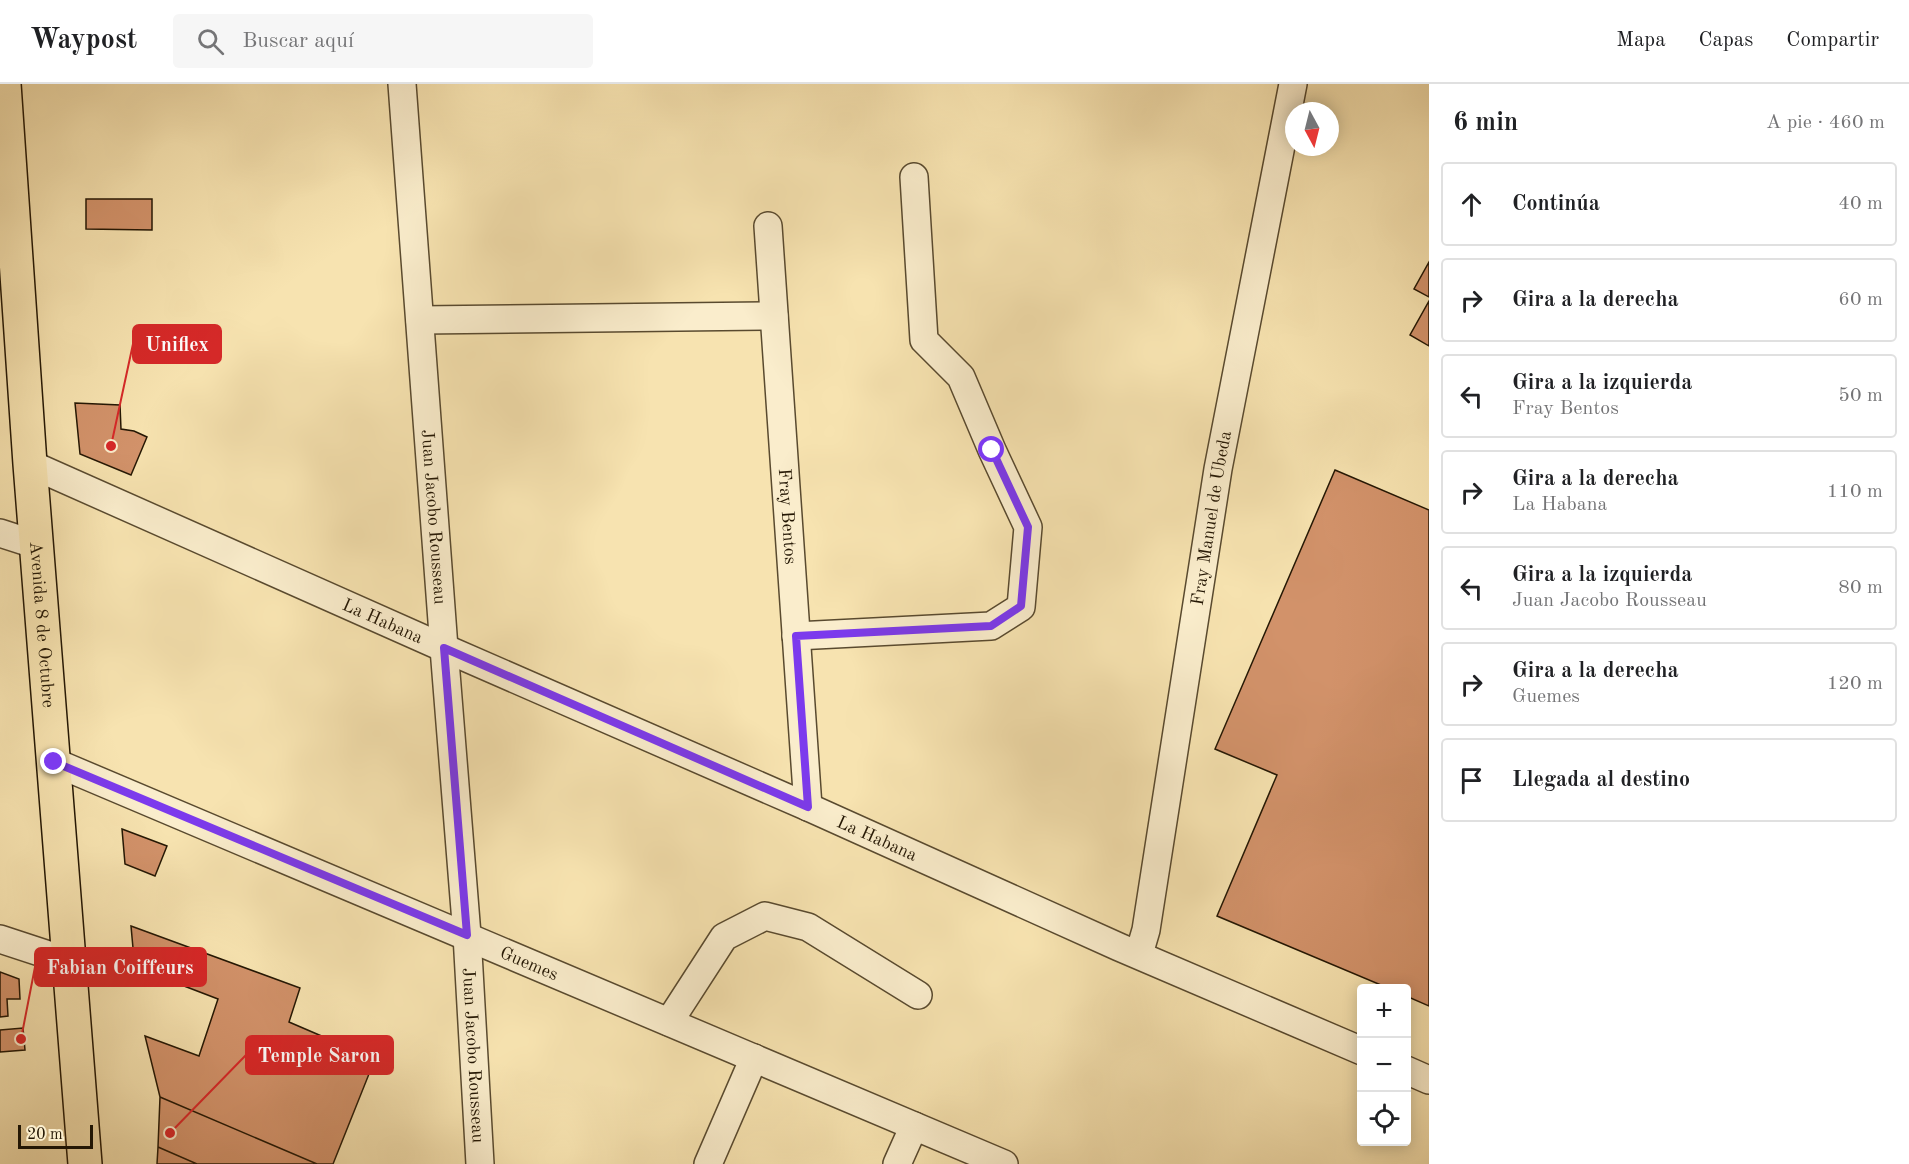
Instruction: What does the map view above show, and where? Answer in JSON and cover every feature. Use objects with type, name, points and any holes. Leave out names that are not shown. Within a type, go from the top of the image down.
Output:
[{"type":"main road","name":"Avenida 8 de Octubre","points":[[4,84],[30,464],[85,1164]]},
{"type":"street","name":"Juan Jacobo Rousseau","points":[[402,84],[467,935],[480,1164]]},
{"type":"street","name":"Fray Manuel de Ubeda","points":[[1139,954],[1148,918],[1218,469],[1293,84]]},
{"type":"street","points":[[796,636],[991,626],[1021,606],[1028,527],[961,377],[924,340],[914,177]]},
{"type":"street","name":"Fray Bentos","points":[[768,226],[808,807]]},
{"type":"street","points":[[420,320],[774,316]]},
{"type":"street","name":"La Habana","points":[[30,464],[808,807],[1119,947],[1357,1049]]},
{"type":"street","points":[[0,533],[37,545]]},
{"type":"street","name":"Guemes","points":[[54,762],[1004,1164]]},
{"type":"street","points":[[669,1022],[724,937],[765,916],[808,927],[918,995]]},
{"type":"street","points":[[0,939],[70,963]]},
{"type":"street","points":[[708,1164],[754,1058]]},
{"type":"street","points":[[1411,1072],[1429,1080]]},
{"type":"street","points":[[897,1164],[914,1126]]},
{"type":"building","points":[[86,199],[152,199],[152,230],[86,229]]},
{"type":"building","points":[[1429,262],[1429,297],[1414,289]]},
{"type":"building","points":[[1429,301],[1429,346],[1410,335]]},
{"type":"building","points":[[75,403],[120,405],[121,429],[134,431],[147,437],[131,475],[80,454]]},
{"type":"building","points":[[1335,470],[1429,510],[1429,1006],[1411,998],[1411,984],[1378,984],[1217,916],[1277,775],[1215,749]]},
{"type":"building","points":[[122,829],[167,846],[155,876],[125,864]]},
{"type":"building","points":[[131,926],[300,988],[289,1022],[375,1059],[333,1164],[317,1164],[160,1097],[145,1036],[199,1056],[218,999],[145,971],[134,959]]},
{"type":"building","points":[[0,972],[19,979],[20,999],[7,999],[8,1016],[0,1017]]},
{"type":"building","points":[[23,1028],[25,1050],[0,1052],[0,1030]]},
{"type":"building","points":[[160,1097],[317,1164],[197,1164],[158,1147]]},
{"type":"building","points":[[158,1147],[197,1164],[157,1164]]},
{"type":"place","name":"Uniflex","points":[[111,446]]},
{"type":"place","name":"Fabian Coiffeurs","points":[[21,1039]]},
{"type":"place","name":"Temple Saron","points":[[170,1133]]},
{"type":"route","points":[[54,762],[467,935],[444,648],[808,807],[796,636],[991,626],[1021,606],[1028,527],[992,450]]}]
